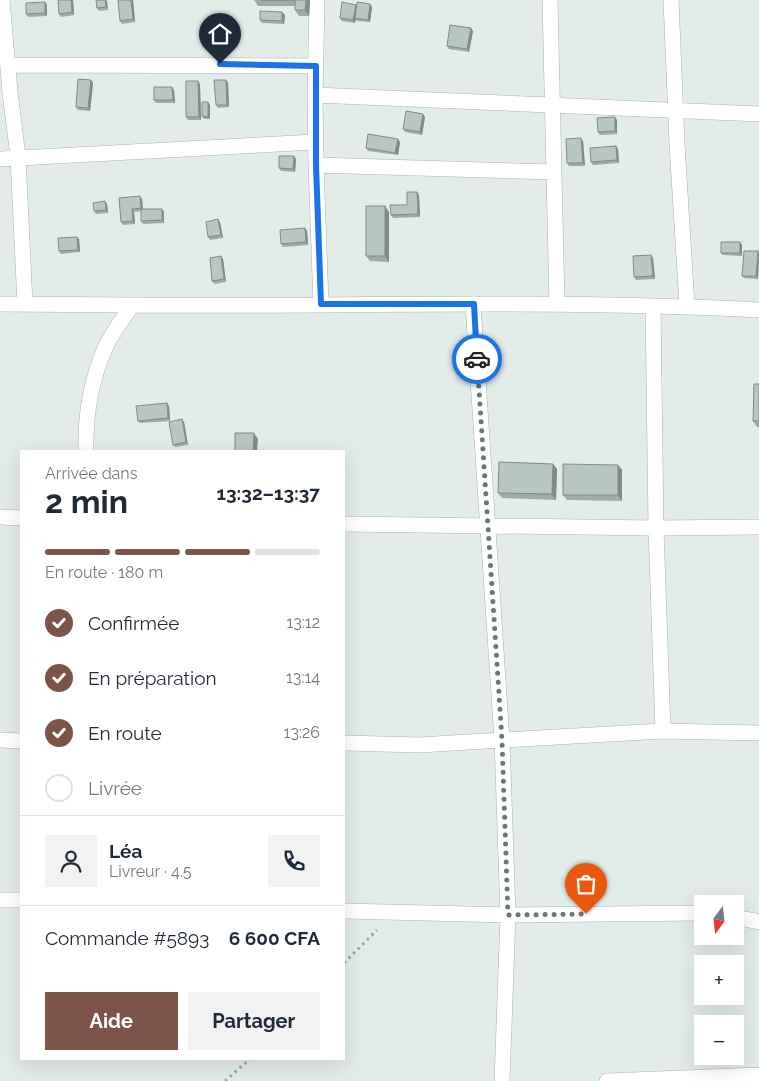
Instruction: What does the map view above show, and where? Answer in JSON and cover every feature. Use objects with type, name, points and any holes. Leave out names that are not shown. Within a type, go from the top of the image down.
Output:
[{"type":"street","points":[[2,0],[2,25],[18,157],[25,304]]},
{"type":"street","points":[[317,0],[315,95],[321,304]]},
{"type":"street","points":[[550,0],[557,304]]},
{"type":"street","points":[[671,0],[687,306]]},
{"type":"street","points":[[8,65],[201,64],[316,66]]},
{"type":"street","points":[[315,95],[676,112],[759,114]]},
{"type":"street","points":[[0,159],[316,142]]},
{"type":"street","points":[[316,165],[554,172]]},
{"type":"street","points":[[0,304],[557,304],[687,306],[759,310]]},
{"type":"street","points":[[474,304],[502,740],[508,915],[502,1081]]},
{"type":"street","points":[[86,450],[86,429],[92,385],[106,347],[132,305]]},
{"type":"street","points":[[654,306],[656,528],[663,731]]},
{"type":"street","points":[[0,517],[20,518]]},
{"type":"street","points":[[345,524],[656,528],[759,527]]},
{"type":"street","points":[[345,743],[419,745],[663,731],[759,733]]},
{"type":"street","points":[[0,740],[20,741]]},
{"type":"street","points":[[0,900],[20,900]]},
{"type":"street","points":[[345,911],[508,915],[694,913]]},
{"type":"street","points":[[744,919],[759,922]]},
{"type":"street","points":[[607,1081],[759,1075]]},
{"type":"path","points":[[345,961],[395,913]]},
{"type":"path","points":[[225,1081],[249,1060]]},
{"type":"building","points":[[58,0],[71,0],[72,12],[59,14]]},
{"type":"building","points":[[96,0],[105,0],[106,7],[97,8]]},
{"type":"building","points":[[118,0],[131,0],[133,19],[120,21]]},
{"type":"building","points":[[295,0],[306,0],[305,10],[295,10]]},
{"type":"building","points":[[45,2],[45,13],[26,14],[26,3]]},
{"type":"building","points":[[342,2],[356,5],[353,20],[340,18]]},
{"type":"building","points":[[357,2],[370,4],[368,20],[355,18]]},
{"type":"building","points":[[260,11],[282,12],[282,21],[260,20]]},
{"type":"building","points":[[450,25],[471,28],[467,49],[447,46]]},
{"type":"building","points":[[78,79],[91,80],[88,108],[76,107]]},
{"type":"building","points":[[214,80],[226,80],[227,105],[216,105]]},
{"type":"building","points":[[186,81],[198,81],[199,117],[186,117]]},
{"type":"building","points":[[154,87],[172,87],[173,100],[154,100]]},
{"type":"building","points":[[202,102],[208,102],[208,117],[202,116]]},
{"type":"building","points":[[406,111],[423,114],[420,132],[403,129]]},
{"type":"building","points":[[615,117],[615,131],[598,132],[597,118]]},
{"type":"building","points":[[368,134],[398,139],[395,153],[366,148]]},
{"type":"building","points":[[581,138],[583,163],[567,163],[566,139]]},
{"type":"building","points":[[616,146],[617,160],[591,162],[590,148]]},
{"type":"building","points":[[279,156],[294,156],[293,169],[279,168]]},
{"type":"building","points":[[407,192],[417,192],[418,214],[391,215],[390,205],[407,205]]},
{"type":"building","points":[[140,196],[141,208],[132,209],[133,221],[121,222],[119,198]]},
{"type":"building","points":[[105,201],[106,210],[94,211],[93,203]]},
{"type":"building","points":[[366,206],[385,206],[385,256],[366,256]]},
{"type":"building","points":[[141,209],[162,209],[162,220],[141,221]]},
{"type":"building","points":[[218,219],[221,235],[208,237],[206,222]]},
{"type":"building","points":[[305,228],[306,242],[281,244],[280,230]]},
{"type":"building","points":[[77,237],[78,250],[59,251],[58,238]]},
{"type":"building","points":[[721,242],[740,242],[740,253],[721,253]]},
{"type":"building","points":[[744,251],[758,251],[756,276],[742,276]]},
{"type":"building","points":[[651,255],[653,276],[634,277],[633,256]]},
{"type":"building","points":[[221,256],[224,279],[212,281],[210,258]]},
{"type":"building","points":[[754,384],[759,384],[759,421],[753,421]]},
{"type":"building","points":[[167,403],[168,418],[138,421],[136,406]]},
{"type":"building","points":[[182,419],[186,442],[173,445],[169,422]]},
{"type":"building","points":[[235,433],[254,433],[253,450],[235,450]]},
{"type":"building","points":[[499,462],[553,464],[552,494],[498,493]]},
{"type":"building","points":[[563,464],[618,465],[618,495],[563,495]]},
{"type":"way so far","points":[[477,359],[502,740],[508,915],[586,914]]},
{"type":"route","points":[[220,64],[316,66],[316,165],[321,304],[474,304],[477,359]]}]
